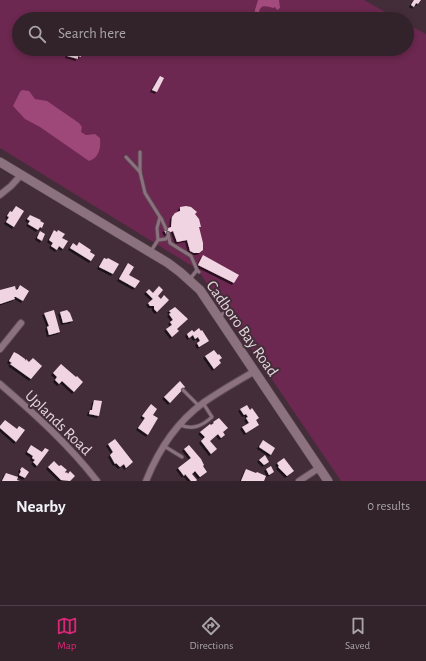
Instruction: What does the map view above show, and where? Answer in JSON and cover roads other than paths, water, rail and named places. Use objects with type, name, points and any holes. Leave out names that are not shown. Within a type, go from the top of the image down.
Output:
[{"type":"main road","name":"Cadboro Bay Road","points":[[0,162],[168,263],[200,290],[328,481]]},
{"type":"street","points":[[0,195],[21,175]]},
{"type":"street","points":[[0,349],[21,323]]},
{"type":"street","points":[[146,481],[164,446],[180,425],[201,405],[255,371]]},
{"type":"street","name":"Uplands Road","points":[[0,384],[72,450],[97,481]]},
{"type":"street","points":[[299,481],[319,468]]},
{"type":"lane","points":[[140,152],[140,172],[145,193],[166,229]]},
{"type":"lane","points":[[126,157],[140,172]]},
{"type":"lane","points":[[150,252],[158,240],[157,228],[160,217]]},
{"type":"lane","points":[[158,240],[166,239],[168,234],[170,243],[191,256],[198,271],[189,280]]},
{"type":"lane","points":[[218,317],[226,310]]},
{"type":"lane","points":[[180,425],[194,427],[204,424],[212,417],[201,405],[183,390]]},
{"type":"lane","points":[[164,446],[182,457]]}]
